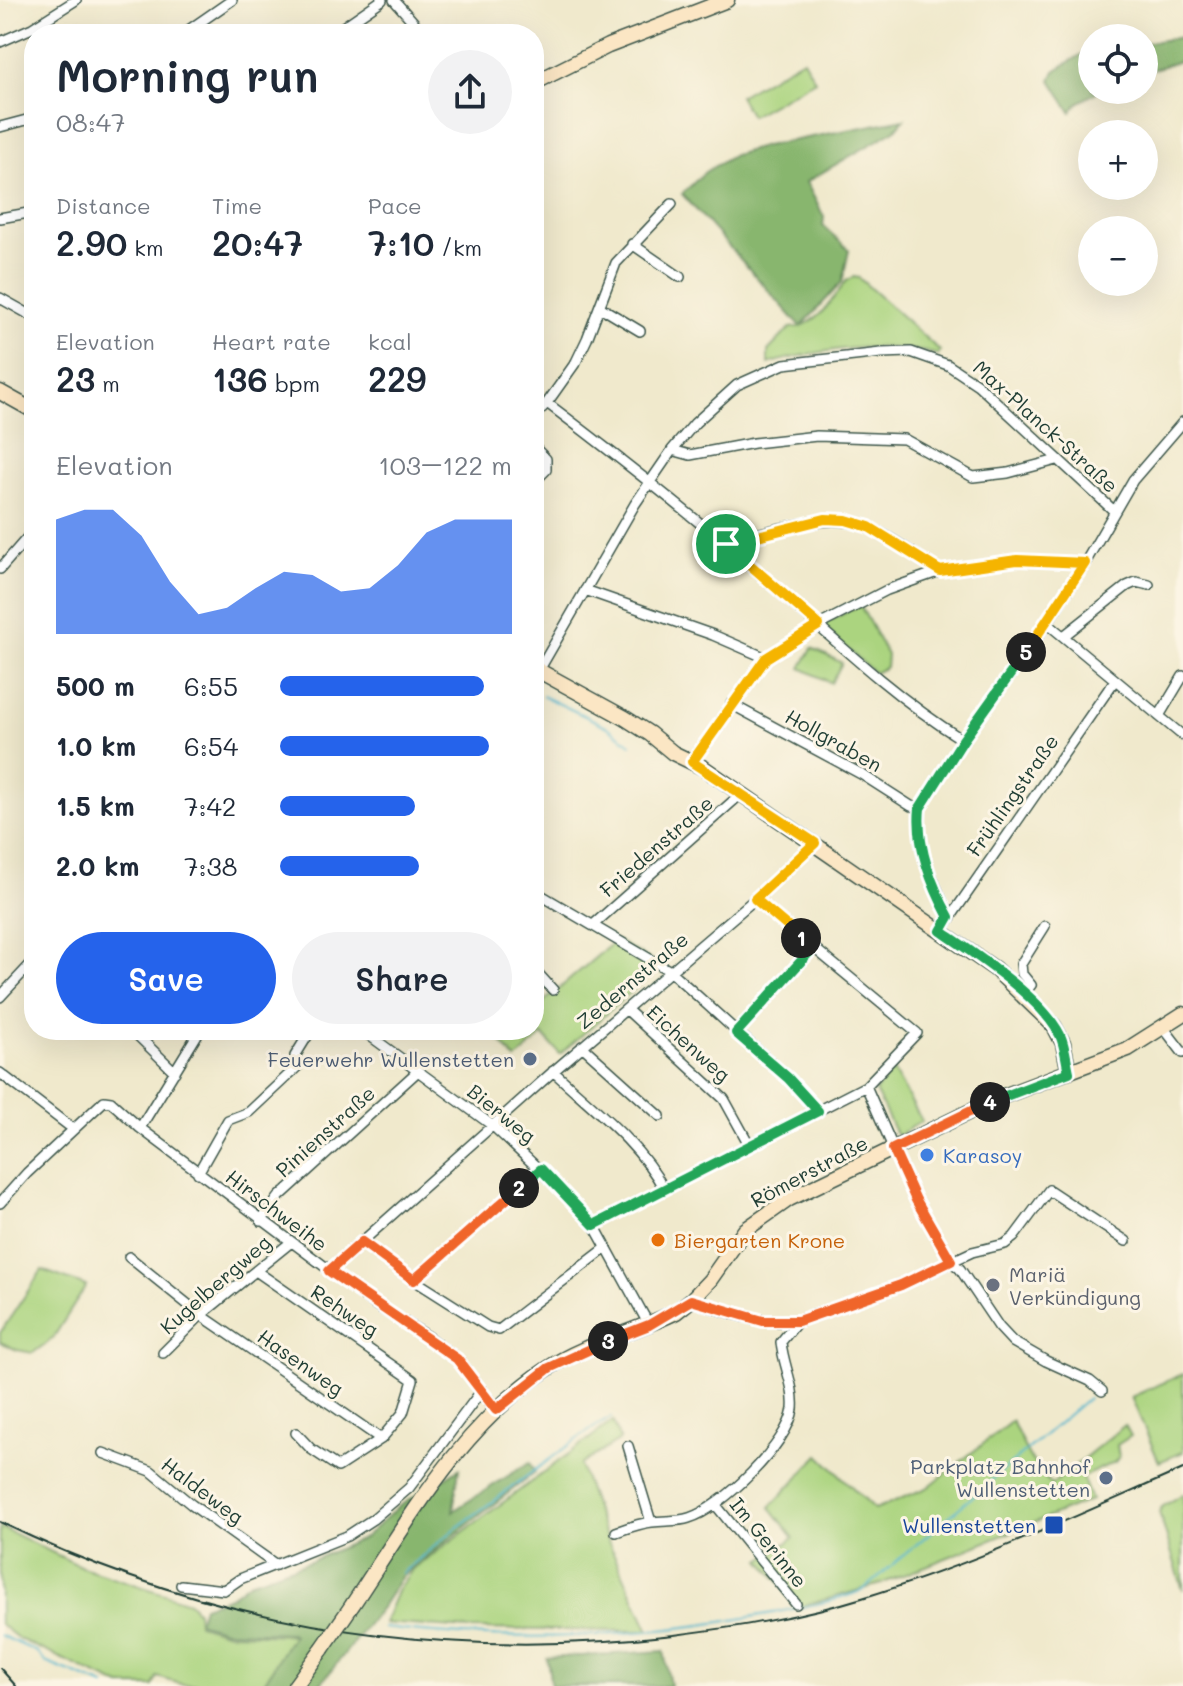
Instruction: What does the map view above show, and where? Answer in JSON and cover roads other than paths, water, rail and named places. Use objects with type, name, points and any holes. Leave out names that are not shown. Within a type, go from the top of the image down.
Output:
[{"type":"main road","points":[[544,78],[608,46],[727,0]]},
{"type":"main road","points":[[0,392],[24,405]]},
{"type":"main road","points":[[544,676],[636,724],[673,753],[692,762],[945,924],[1023,994],[1058,1031],[1069,1072]]},
{"type":"main road","name":"Römerstraße","points":[[295,1686],[451,1459],[496,1410],[549,1368],[649,1325],[691,1300],[710,1280],[732,1246],[761,1217],[789,1199],[996,1099],[1128,1049],[1183,1014]]},
{"type":"street","points":[[197,24],[232,0]]},
{"type":"street","points":[[347,24],[382,0]]},
{"type":"street","points":[[394,0],[415,24]]},
{"type":"street","points":[[38,24],[70,2]]},
{"type":"street","points":[[0,42],[24,32]]},
{"type":"street","points":[[0,127],[24,121]]},
{"type":"street","points":[[544,406],[576,362],[616,263],[672,204]]},
{"type":"street","points":[[0,218],[24,214]]},
{"type":"street","points":[[632,244],[680,277]]},
{"type":"street","points":[[0,298],[24,311]]},
{"type":"street","points":[[600,307],[640,331]]},
{"type":"street","name":"Max-Planck-Straße","points":[[544,659],[650,480],[672,450],[695,423],[737,385],[784,364],[911,352],[948,365],[978,385],[1114,511]]},
{"type":"street","points":[[547,403],[650,480],[907,701],[963,740]]},
{"type":"street","points":[[945,924],[924,859],[920,839],[920,808],[963,740],[1047,623],[1133,480],[1183,422]]},
{"type":"street","points":[[672,450],[690,455],[817,436],[904,439],[973,477],[1008,473],[1057,460]]},
{"type":"street","points":[[726,544],[825,519],[846,520],[869,527],[940,571]]},
{"type":"street","points":[[0,569],[24,541]]},
{"type":"street","points":[[692,762],[766,658],[819,625],[887,590],[940,571],[1017,560],[1085,563]]},
{"type":"street","points":[[1065,635],[1127,586],[1136,582],[1149,585]]},
{"type":"street","points":[[585,590],[709,634],[766,658]]},
{"type":"street","points":[[1047,623],[1183,736]]},
{"type":"street","points":[[1159,716],[1183,676]]},
{"type":"street","name":"Frühlingstraße","points":[[945,924],[1115,680]]},
{"type":"street","name":"Hollgraben","points":[[731,704],[861,774],[911,806],[920,808]]},
{"type":"street","name":"Friedenstraße","points":[[593,925],[741,794]]},
{"type":"street","name":"Zedernstraße","points":[[329,1271],[815,843]]},
{"type":"street","points":[[544,897],[670,971],[788,1078],[818,1111]]},
{"type":"street","points":[[594,1225],[866,1086],[917,1033],[755,899]]},
{"type":"street","points":[[1023,994],[1031,985],[1022,974],[1021,964],[1045,926]]},
{"type":"street","points":[[736,1033],[813,948]]},
{"type":"street","points":[[0,997],[24,974]]},
{"type":"street","points":[[544,980],[553,990]]},
{"type":"street","name":"Eichenweg","points":[[626,1009],[724,1099],[750,1146]]},
{"type":"street","points":[[1163,1027],[1183,1053]]},
{"type":"street","points":[[142,1040],[175,1072]]},
{"type":"street","points":[[140,1128],[194,1040]]},
{"type":"street","points":[[198,1173],[228,1120],[249,1112],[298,1066],[295,1056],[305,1040]]},
{"type":"street","name":"Bierweg","points":[[376,1040],[493,1126],[541,1169],[594,1225],[649,1325]]},
{"type":"street","points":[[582,1046],[660,1116]]},
{"type":"street","name":"Pinienstraße","points":[[261,1221],[279,1197],[418,1071]]},
{"type":"street","points":[[553,1071],[642,1155],[664,1189]]},
{"type":"street","points":[[0,1073],[73,1129],[0,1203]]},
{"type":"street","points":[[866,1086],[916,1200],[951,1261],[960,1269],[999,1327],[1013,1342],[1090,1381],[1102,1391]]},
{"type":"street","name":"Hirschweihe","points":[[73,1129],[98,1104],[107,1100],[290,1243],[457,1359],[496,1410]]},
{"type":"street","points":[[414,1280],[541,1169]]},
{"type":"street","points":[[691,1300],[763,1321],[798,1321],[901,1285],[972,1252],[1005,1244],[1014,1237],[1049,1190],[1126,1241]]},
{"type":"street","points":[[362,1242],[414,1280],[488,1327],[499,1330],[606,1248]]},
{"type":"street","name":"Kugelbergweg","points":[[163,1353],[201,1315],[290,1243]]},
{"type":"street","name":"Hasenweg","points":[[129,1257],[201,1315],[381,1439]]},
{"type":"street","name":"Rehweg","points":[[256,1271],[413,1380],[403,1413],[381,1439]]},
{"type":"street","name":"Im Gerinne","points":[[616,1532],[651,1522],[688,1518],[715,1504],[764,1460],[791,1419],[793,1390],[781,1342],[798,1321]]},
{"type":"street","points":[[181,1585],[224,1590],[240,1579],[347,1536],[373,1519],[409,1488],[482,1390]]},
{"type":"street","points":[[296,1433],[311,1449],[338,1467],[381,1439]]},
{"type":"street","points":[[628,1446],[651,1522]]},
{"type":"street","name":"Haldeweg","points":[[103,1453],[151,1471],[203,1514],[276,1565]]},
{"type":"street","name":"Im Gerinne","points":[[715,1504],[796,1604]]},
{"type":"waterway","points":[[544,696],[606,726],[631,744]]},
{"type":"waterway","points":[[383,1628],[477,1636],[616,1634],[709,1624],[810,1606],[850,1595],[863,1590],[1088,1398]]},
{"type":"waterway","points":[[402,1573],[455,1529],[588,1431],[612,1417]]},
{"type":"waterway","points":[[0,1635],[37,1652],[45,1662],[105,1686]]},
{"type":"railway","points":[[0,1522],[80,1558],[162,1587],[245,1611],[328,1628],[413,1639],[499,1643],[586,1642],[721,1629],[839,1605],[984,1555],[1183,1469]]},
{"type":"railway","points":[[0,1668],[16,1686]]},
{"type":"place","name":"Feuerwehr Wullenstetten","points":[[530,1059]]},
{"type":"place","name":"Karasoy","points":[[927,1155]]},
{"type":"place","name":"Biergarten Krone","points":[[658,1240]]},
{"type":"place","name":"Mariä Verkündigung","points":[[993,1285]]},
{"type":"place","name":"Parkplatz Bahnhof Wullenstetten","points":[[1106,1478]]},
{"type":"place","name":"Wullenstetten","points":[[1054,1525]]}]
